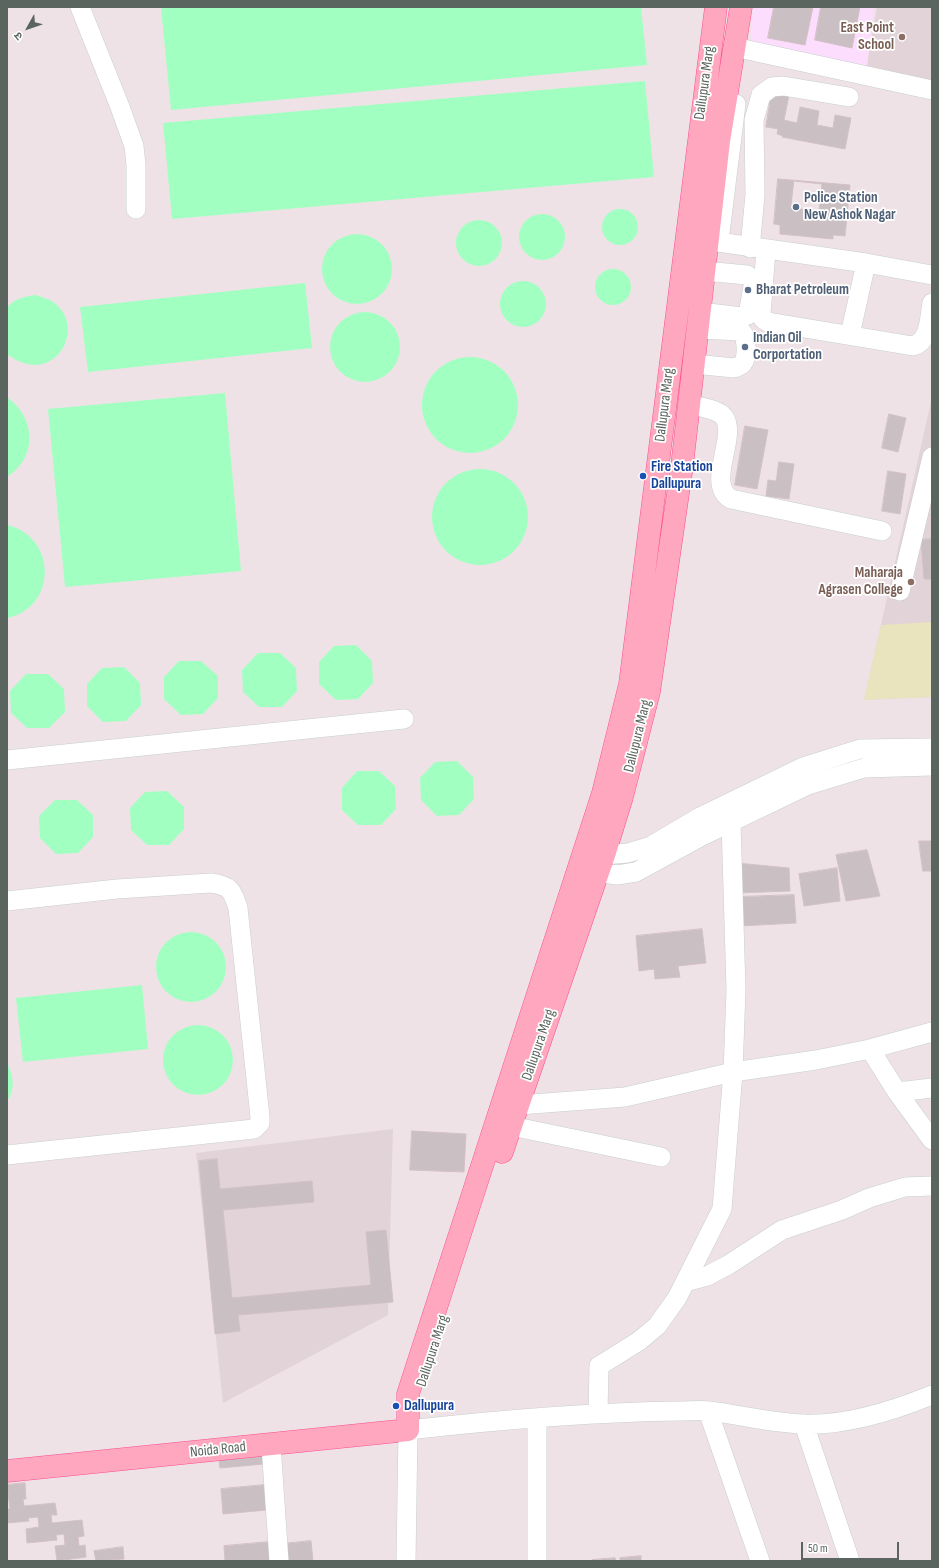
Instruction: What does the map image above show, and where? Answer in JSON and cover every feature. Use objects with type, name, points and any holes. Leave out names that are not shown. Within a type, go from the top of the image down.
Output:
[{"type":"main road","name":"Dallupura Marg","points":[[409,1409],[419,1396],[426,1370],[519,1105],[591,861],[603,793],[630,684],[716,7]]},
{"type":"main road","name":"Dallupura Marg","points":[[409,1409],[408,1394],[591,861],[622,797],[649,692],[689,404],[704,271],[712,242],[719,141],[739,48],[741,7]]},
{"type":"main road","points":[[408,1430],[409,1409]]},
{"type":"main road","name":"Noida Road","points":[[7,1471],[408,1430]]},
{"type":"street","points":[[80,7],[120,106],[134,146],[136,165],[136,209]]},
{"type":"street","points":[[748,7],[739,48],[932,90]]},
{"type":"street","points":[[849,97],[783,86],[772,87],[761,95],[754,120],[755,190],[761,307],[763,319],[768,322],[913,346],[919,345],[926,337],[932,303]]},
{"type":"street","points":[[712,242],[866,263],[932,275]]},
{"type":"street","points":[[850,336],[866,263]]},
{"type":"street","points":[[699,320],[748,316],[754,280],[747,275],[704,271]]},
{"type":"street","points":[[694,364],[734,368],[739,366],[745,359],[745,336],[741,331],[699,320]]},
{"type":"street","points":[[689,404],[718,413],[724,417],[726,423],[726,439],[721,490],[725,495],[732,499],[882,531]]},
{"type":"street","points":[[900,591],[932,457]]},
{"type":"street","points":[[7,760],[404,719]]},
{"type":"street","points":[[591,861],[628,853],[651,846],[700,817],[803,767],[860,749],[932,748]]},
{"type":"street","points":[[591,861],[617,875],[636,872],[731,822],[808,785],[864,768],[932,766]]},
{"type":"street","points":[[598,1413],[598,1366],[639,1341],[657,1326],[677,1298],[722,1209],[733,1072],[736,990],[731,822]]},
{"type":"street","points":[[7,901],[117,889],[211,883],[224,885],[232,891],[238,908],[260,1123],[254,1129],[7,1155]]},
{"type":"street","points":[[519,1105],[625,1097],[733,1072],[816,1060],[870,1049],[932,1032]]},
{"type":"street","points":[[870,1049],[897,1092],[932,1140]]},
{"type":"street","points":[[897,1092],[932,1088]]},
{"type":"street","points":[[511,1126],[661,1157]]},
{"type":"street","points":[[685,1282],[706,1276],[728,1265],[747,1251],[782,1230],[842,1210],[869,1198],[905,1188],[932,1186]]},
{"type":"street","points":[[406,1561],[408,1430],[489,1421],[598,1413],[708,1411],[763,1420],[804,1424],[845,1420],[906,1405],[932,1394]]},
{"type":"street","points":[[708,1411],[760,1561]]},
{"type":"street","points":[[537,1418],[537,1561]]},
{"type":"street","points":[[804,1424],[850,1561]]},
{"type":"street","points":[[271,1445],[279,1561]]},
{"type":"shaded area","points":[[641,7],[647,65],[171,110],[161,8]]},
{"type":"shaded area","points":[[753,7],[874,7],[867,66],[750,45]]},
{"type":"shaded area","name":"East Point School","points":[[877,7],[932,7],[932,83],[866,69]]},
{"type":"shaded area","points":[[645,81],[654,177],[172,219],[163,123]]},
{"type":"shaded area","points":[[624,209],[633,214],[637,220],[637,234],[633,240],[624,245],[616,245],[607,240],[603,234],[602,223],[607,214],[613,210]]},
{"type":"shaded area","points":[[547,214],[559,220],[564,228],[564,246],[559,254],[551,259],[537,260],[525,254],[520,246],[519,232],[525,220],[533,215]]},
{"type":"shaded area","points":[[484,220],[496,226],[501,234],[501,252],[496,260],[488,265],[474,266],[462,260],[457,252],[456,238],[462,226],[470,221]]},
{"type":"shaded area","points":[[357,234],[370,237],[382,244],[389,256],[392,269],[389,282],[382,294],[370,301],[357,304],[344,301],[332,294],[325,282],[322,269],[325,256],[332,244],[344,237]]},
{"type":"shaded area","points":[[617,269],[626,274],[630,280],[630,294],[626,300],[617,305],[609,305],[600,300],[596,294],[595,283],[600,274],[606,270]]},
{"type":"shaded area","points":[[528,281],[540,287],[545,295],[545,313],[540,321],[532,326],[518,327],[506,321],[501,313],[500,299],[506,287],[514,282]]},
{"type":"shaded area","points":[[305,283],[312,348],[88,372],[80,307]]},
{"type":"shaded area","points":[[36,295],[50,300],[62,311],[67,324],[67,337],[62,350],[53,360],[40,365],[24,363],[7,354],[7,308],[20,298]]},
{"type":"shaded area","points":[[365,312],[378,315],[390,322],[397,334],[400,347],[397,360],[390,372],[378,379],[365,382],[352,379],[340,372],[333,360],[330,347],[333,334],[340,322],[352,315]]},
{"type":"shaded area","points":[[470,357],[488,361],[497,365],[504,371],[510,378],[514,387],[518,405],[514,423],[510,432],[504,439],[497,445],[488,449],[470,453],[452,449],[443,445],[436,439],[430,432],[426,423],[422,405],[426,387],[430,378],[436,371],[443,365],[452,361]]},
{"type":"shaded area","points":[[225,393],[241,571],[65,587],[48,409]]},
{"type":"shaded area","points":[[7,397],[17,406],[24,416],[30,437],[24,459],[17,469],[7,477]]},
{"type":"shaded area","name":"Maharaja Agrasen College","points":[[932,397],[932,697],[864,700],[900,540]]},
{"type":"shaded area","points":[[480,469],[498,473],[507,477],[514,483],[520,490],[524,499],[528,517],[524,535],[520,544],[514,551],[507,557],[498,561],[480,565],[462,561],[453,557],[446,551],[440,544],[436,535],[432,517],[436,499],[440,490],[446,483],[453,477],[462,473]]},
{"type":"shaded area","points":[[7,525],[23,532],[35,543],[42,557],[45,572],[43,587],[36,601],[24,612],[7,618]]},
{"type":"shaded area","points":[[932,622],[932,697],[864,700],[881,625]]},
{"type":"shaded area","points":[[356,645],[372,661],[373,683],[358,699],[336,700],[319,684],[319,662],[334,646]]},
{"type":"shaded area","points":[[258,653],[280,653],[296,668],[297,691],[282,707],[259,707],[243,692],[242,670]]},
{"type":"shaded area","points":[[179,661],[201,661],[218,676],[218,698],[203,714],[181,715],[164,699],[164,677]]},
{"type":"shaded area","points":[[124,667],[140,683],[141,705],[126,721],[103,722],[87,706],[87,684],[102,668]]},
{"type":"shaded area","points":[[26,674],[48,674],[64,689],[65,712],[49,728],[27,728],[11,713],[10,691]]},
{"type":"shaded area","points":[[457,761],[473,777],[474,799],[459,815],[437,816],[421,800],[420,778],[435,762]]},
{"type":"shaded area","points":[[357,771],[379,771],[395,786],[396,809],[381,825],[358,825],[342,810],[342,788]]},
{"type":"shaded area","points":[[167,791],[184,807],[184,829],[169,845],[147,845],[131,830],[130,808],[145,792]]},
{"type":"shaded area","points":[[55,800],[77,800],[93,815],[93,837],[78,853],[56,854],[40,838],[39,816]]},
{"type":"shaded area","points":[[191,932],[204,935],[216,942],[223,954],[226,967],[223,980],[216,992],[204,999],[191,1002],[178,999],[166,992],[159,980],[156,967],[159,954],[166,942],[178,935]]},
{"type":"shaded area","points":[[142,985],[148,1049],[23,1062],[16,998]]},
{"type":"shaded area","points":[[198,1025],[211,1028],[223,1035],[230,1047],[233,1060],[230,1073],[223,1085],[211,1092],[198,1095],[185,1092],[173,1085],[166,1073],[163,1060],[166,1047],[173,1035],[185,1028]]},
{"type":"shaded area","points":[[7,1063],[11,1072],[13,1087],[7,1101]]},
{"type":"shaded area","points":[[393,1129],[388,1315],[223,1403],[196,1153]]},
{"type":"building","points":[[774,7],[813,7],[805,45],[768,38]]},
{"type":"building","points":[[821,7],[860,7],[852,48],[815,40]]},
{"type":"building","points":[[772,91],[789,95],[784,120],[797,123],[800,107],[819,111],[817,125],[833,128],[835,115],[851,118],[845,149],[782,137],[783,136],[777,134],[778,129],[766,127]]},
{"type":"building","points":[[778,179],[850,185],[845,236],[833,235],[833,239],[780,234],[780,225],[774,224]],"holes":[[[794,181],[822,184],[819,211],[791,208]]]},
{"type":"building","points":[[889,414],[906,418],[898,452],[882,448]]},
{"type":"building","points":[[745,426],[768,430],[757,489],[735,485]]},
{"type":"building","points":[[779,462],[794,464],[789,499],[766,496],[768,480],[776,481]]},
{"type":"building","points":[[888,471],[906,474],[900,514],[882,511]]},
{"type":"building","points":[[932,539],[932,579],[924,579],[921,540]]},
{"type":"building","points":[[919,841],[932,841],[932,871],[923,871]]},
{"type":"building","points":[[867,850],[880,896],[846,901],[836,855]]},
{"type":"building","points":[[737,863],[789,868],[790,891],[737,893]]},
{"type":"building","points":[[837,868],[840,901],[804,906],[799,874]]},
{"type":"building","points":[[794,895],[796,923],[740,926],[737,897]]},
{"type":"building","points":[[702,929],[706,963],[678,966],[680,977],[655,979],[654,969],[639,971],[636,936]]},
{"type":"building","points":[[412,1131],[466,1134],[464,1172],[410,1170]]},
{"type":"building","points":[[217,1159],[220,1189],[312,1181],[314,1202],[223,1210],[232,1298],[371,1285],[366,1232],[386,1230],[393,1302],[238,1315],[240,1331],[215,1334],[199,1161]]},
{"type":"building","points":[[262,1450],[264,1464],[220,1468],[218,1454]]},
{"type":"building","points":[[25,1483],[26,1499],[23,1499],[24,1506],[55,1503],[57,1515],[51,1515],[52,1523],[82,1520],[84,1536],[78,1537],[79,1546],[85,1545],[86,1557],[57,1561],[55,1546],[65,1545],[64,1534],[56,1535],[57,1540],[27,1543],[26,1529],[39,1527],[38,1517],[28,1518],[29,1521],[7,1523],[7,1509],[10,1509],[7,1485]]},
{"type":"building","points":[[264,1485],[267,1510],[223,1514],[221,1489]]},
{"type":"building","points":[[311,1541],[313,1561],[283,1561],[281,1544]]},
{"type":"building","points":[[269,1542],[270,1561],[225,1561],[224,1546]]},
{"type":"building","points":[[123,1547],[124,1559],[96,1561],[94,1551]]},
{"type":"building","points":[[641,1556],[641,1561],[620,1561],[620,1558]]},
{"type":"building","points":[[615,1558],[616,1561],[592,1561],[592,1560]]},
{"type":"place","name":"East Point School","points":[[902,37]]},
{"type":"place","name":"Police Station New Ashok Nagar","points":[[796,207]]},
{"type":"place","name":"Bharat Petroleum","points":[[748,290]]},
{"type":"place","name":"Indian Oil Corportation","points":[[745,347]]},
{"type":"place","name":"Fire Station Dallupura","points":[[643,476]]},
{"type":"place","name":"Maharaja Agrasen College","points":[[911,582]]},
{"type":"place","name":"Dallupura","points":[[396,1406]]}]
